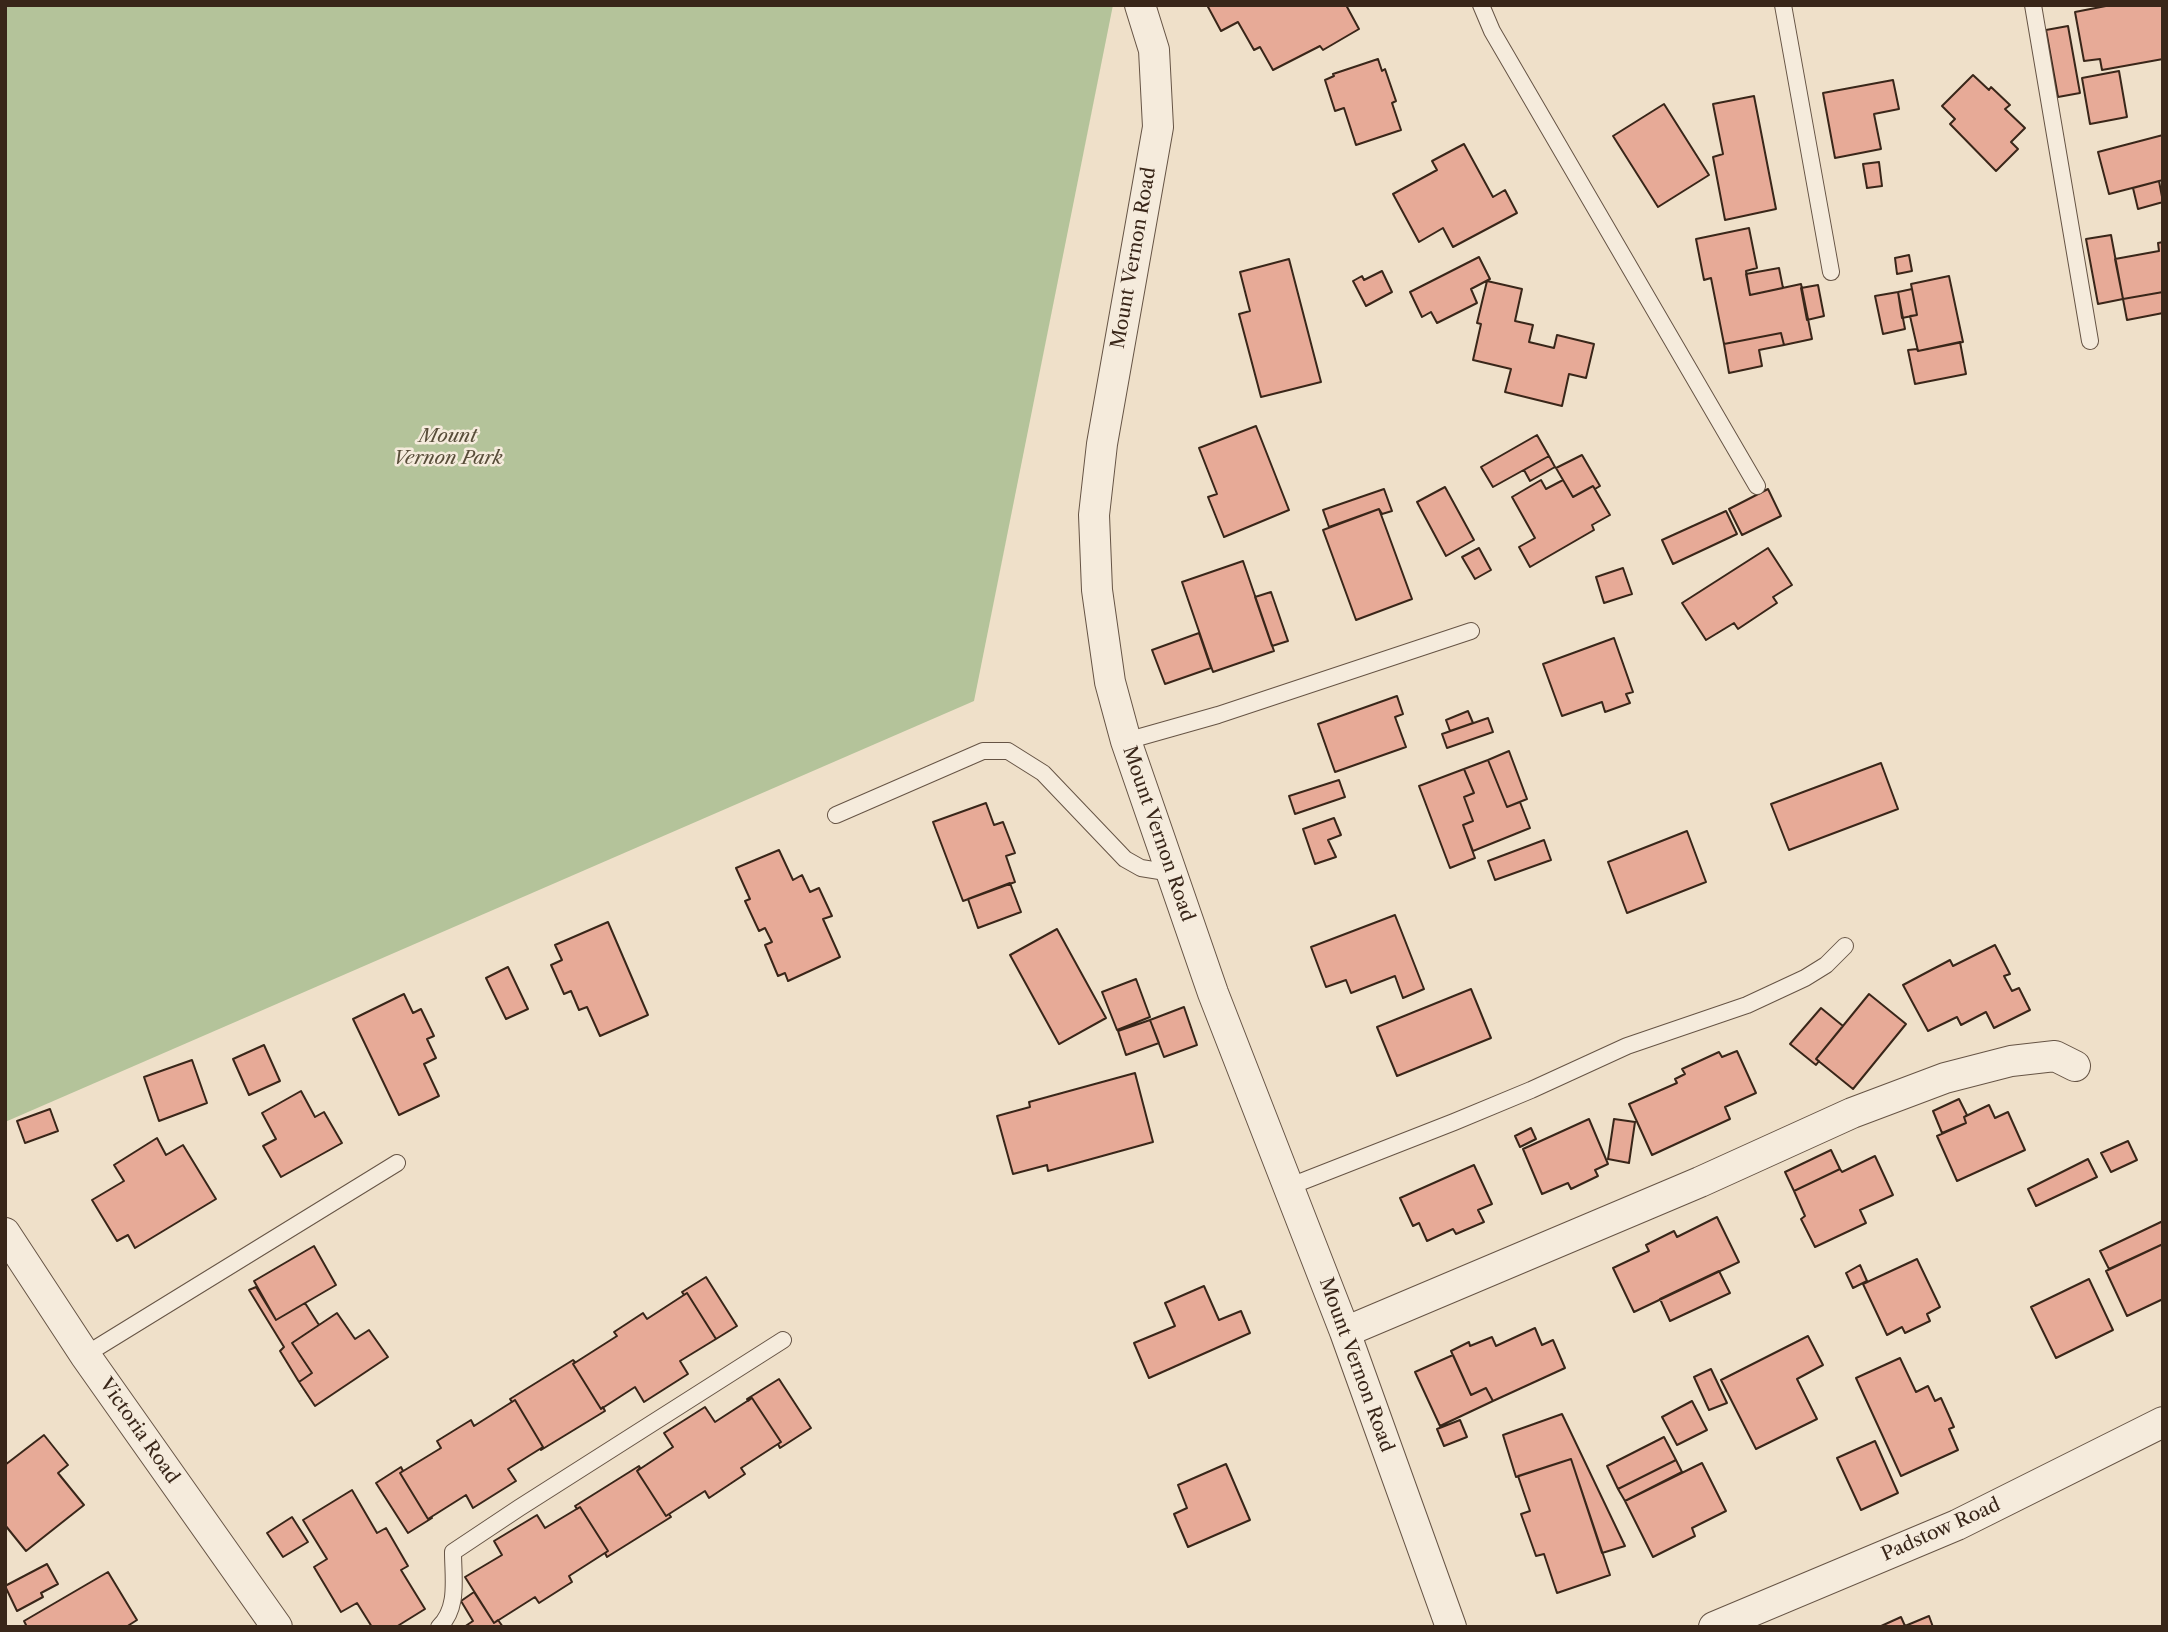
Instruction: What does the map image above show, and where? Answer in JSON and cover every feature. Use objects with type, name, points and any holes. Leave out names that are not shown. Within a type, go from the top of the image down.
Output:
[{"type":"street","name":"Mount Vernon Road","points":[[1140,5],[1154,50],[1158,127],[1101,444],[1094,515],[1097,590],[1111,682],[1126,741],[1213,993],[1345,1332],[1451,1627]]},
{"type":"street","points":[[1345,1332],[1700,1182],[1852,1113],[1934,1083],[2011,1061],[2055,1056],[2076,1066]]},
{"type":"street","name":"Victoria Road","points":[[5,1233],[85,1355],[274,1626]]},
{"type":"street","name":"Padstow Road","points":[[1714,1627],[1957,1525],[2163,1422]]},
{"type":"lane","points":[[1481,5],[1485,19],[1757,486]]},
{"type":"lane","points":[[1783,5],[1831,272]]},
{"type":"lane","points":[[2033,5],[2090,341]]},
{"type":"lane","points":[[1126,741],[1218,715],[1471,631]]},
{"type":"lane","points":[[836,815],[983,751],[1007,751],[1043,773],[1125,859],[1141,868],[1172,873]]},
{"type":"lane","points":[[1289,1186],[1493,1106],[1627,1046],[1747,1005],[1805,978],[1826,965],[1845,946]]},
{"type":"lane","points":[[85,1355],[397,1163]]},
{"type":"lane","points":[[439,1627],[453,1606],[453,1552],[783,1340]]},
{"type":"green space","name":"Mount Vernon Park","points":[[5,5],[1113,5],[974,701],[5,1122]]},
{"type":"building","points":[[1207,5],[1346,5],[1359,29],[1323,50],[1320,46],[1273,70],[1260,47],[1254,50],[1238,22],[1221,31]]},
{"type":"building","points":[[2111,5],[2163,5],[2163,59],[2102,70],[2100,59],[2084,61],[2075,12]]},
{"type":"building","points":[[2068,26],[2080,93],[2058,97],[2046,30]]},
{"type":"building","points":[[1378,59],[1382,71],[1385,69],[1396,101],[1392,103],[1401,130],[1356,145],[1344,108],[1335,111],[1325,80],[1334,76],[1333,74]]},
{"type":"building","points":[[2119,71],[2127,117],[2090,124],[2082,78]]},
{"type":"building","points":[[1973,75],[2010,105],[2005,109],[2025,128],[2011,142],[2018,149],[1996,171],[1950,124],[1955,119],[1942,106]]},
{"type":"building","points":[[1893,80],[1899,109],[1874,114],[1881,149],[1835,158],[1823,93]]},
{"type":"building","points":[[1754,96],[1776,209],[1725,220],[1713,157],[1723,154],[1713,104]]},
{"type":"building","points":[[1664,104],[1709,175],[1658,207],[1613,136]]},
{"type":"building","points":[[2163,135],[2163,180],[2109,194],[2098,152]]},
{"type":"building","points":[[1464,144],[1493,197],[1505,190],[1517,213],[1453,247],[1443,228],[1419,242],[1393,194],[1437,170],[1432,161]]},
{"type":"building","points":[[1879,162],[1882,186],[1867,188],[1863,164]]},
{"type":"building","points":[[2159,181],[2163,202],[2138,209],[2133,188]]},
{"type":"building","points":[[1749,228],[1757,268],[1746,271],[1750,295],[1801,284],[1812,339],[1784,345],[1781,333],[1724,344],[1711,278],[1704,280],[1696,239]]},
{"type":"building","points":[[2111,235],[2123,299],[2098,304],[2086,239]]},
{"type":"building","points":[[2163,242],[2163,292],[2123,299],[2115,259],[2159,251],[2158,243]]},
{"type":"building","points":[[1909,255],[1912,271],[1897,274],[1895,258]]},
{"type":"building","points":[[1479,257],[1490,279],[1471,289],[1477,303],[1437,323],[1431,312],[1422,317],[1410,292]]},
{"type":"building","points":[[1289,259],[1321,382],[1261,397],[1239,314],[1250,311],[1240,272]]},
{"type":"building","points":[[1779,268],[1783,288],[1750,295],[1746,274]]},
{"type":"building","points":[[1382,271],[1392,292],[1366,306],[1353,281],[1362,276],[1364,280]]},
{"type":"building","points":[[1949,276],[1963,342],[1918,351],[1910,316],[1917,315],[1911,284]]},
{"type":"building","points":[[1487,281],[1522,289],[1515,321],[1533,325],[1529,342],[1554,348],[1557,335],[1594,344],[1586,378],[1569,374],[1562,406],[1505,392],[1511,369],[1473,360],[1481,324],[1477,323]]},
{"type":"building","points":[[1818,285],[1824,316],[1807,320],[1801,288]]},
{"type":"building","points":[[1912,289],[1917,315],[1902,318],[1898,292]]},
{"type":"building","points":[[1898,292],[1905,329],[1883,334],[1875,296]]},
{"type":"building","points":[[2163,292],[2163,313],[2127,320],[2123,299]]},
{"type":"building","points":[[1781,333],[1784,345],[1759,350],[1762,366],[1729,373],[1724,344]]},
{"type":"building","points":[[1960,342],[1966,374],[1915,384],[1908,350],[1918,351]]},
{"type":"building","points":[[1256,426],[1289,510],[1224,537],[1208,497],[1217,494],[1199,448]]},
{"type":"building","points":[[1537,435],[1549,456],[1493,487],[1481,467]]},
{"type":"building","points":[[1582,455],[1600,486],[1595,489],[1593,486],[1573,497],[1556,468]]},
{"type":"building","points":[[1549,456],[1555,467],[1530,481],[1524,470]]},
{"type":"building","points":[[1541,480],[1546,489],[1563,480],[1573,497],[1593,486],[1610,515],[1592,525],[1594,530],[1530,567],[1519,547],[1535,538],[1512,497]]},
{"type":"building","points":[[1445,487],[1474,540],[1446,556],[1417,502]]},
{"type":"building","points":[[1384,489],[1392,511],[1382,514],[1379,509],[1329,527],[1323,510]]},
{"type":"building","points":[[1768,489],[1781,516],[1742,535],[1729,509]]},
{"type":"building","points":[[1379,509],[1412,599],[1356,620],[1323,530]]},
{"type":"building","points":[[1726,511],[1737,534],[1673,564],[1662,540]]},
{"type":"building","points":[[1479,548],[1491,570],[1475,579],[1462,557]]},
{"type":"building","points":[[1768,548],[1792,585],[1773,597],[1777,603],[1738,629],[1734,623],[1706,640],[1682,603]]},
{"type":"building","points":[[1243,561],[1274,651],[1213,672],[1182,582]]},
{"type":"building","points":[[1623,568],[1632,594],[1604,603],[1596,577]]},
{"type":"building","points":[[1271,592],[1288,641],[1272,646],[1255,597]]},
{"type":"building","points":[[1199,633],[1211,668],[1165,684],[1152,650]]},
{"type":"building","points":[[1614,638],[1633,692],[1626,694],[1630,703],[1605,712],[1602,702],[1562,716],[1543,664]]},
{"type":"building","points":[[1397,696],[1403,714],[1395,717],[1406,747],[1335,772],[1318,724]]},
{"type":"building","points":[[1468,711],[1473,723],[1450,731],[1446,720]]},
{"type":"building","points":[[1488,718],[1493,732],[1447,748],[1442,734]]},
{"type":"building","points":[[1509,751],[1527,799],[1507,807],[1488,760]]},
{"type":"building","points":[[1488,760],[1507,807],[1520,802],[1530,828],[1473,851],[1463,825],[1473,821],[1464,797],[1474,793],[1464,769]]},
{"type":"building","points":[[1881,763],[1898,809],[1789,850],[1771,804]]},
{"type":"building","points":[[1464,769],[1474,793],[1464,797],[1473,821],[1463,825],[1475,858],[1450,868],[1419,786]]},
{"type":"building","points":[[1339,780],[1345,797],[1295,814],[1289,796]]},
{"type":"building","points":[[986,803],[994,825],[1003,822],[1015,853],[1006,856],[1015,882],[963,901],[933,822]]},
{"type":"building","points":[[1334,818],[1341,835],[1328,840],[1336,857],[1315,864],[1303,829]]},
{"type":"building","points":[[1687,831],[1706,882],[1627,913],[1608,862]]},
{"type":"building","points":[[1544,840],[1551,860],[1495,880],[1488,861]]},
{"type":"building","points":[[779,850],[793,880],[802,875],[810,892],[819,888],[832,916],[823,919],[840,957],[788,981],[785,973],[778,976],[765,945],[772,942],[765,928],[759,931],[745,901],[750,899],[736,868]]},
{"type":"building","points":[[1010,883],[1021,912],[978,928],[968,899]]},
{"type":"building","points":[[1395,915],[1424,989],[1403,998],[1395,976],[1351,993],[1346,980],[1326,987],[1311,947]]},
{"type":"building","points":[[608,922],[648,1015],[600,1036],[587,1007],[579,1010],[571,991],[564,994],[551,965],[562,960],[555,945]]},
{"type":"building","points":[[1057,929],[1106,1018],[1059,1044],[1010,955]]},
{"type":"building","points":[[1995,945],[2010,974],[2004,976],[2012,991],[2019,988],[2030,1010],[1994,1028],[1986,1012],[1961,1025],[1957,1017],[1928,1031],[1903,985],[1950,960],[1953,966]]},
{"type":"building","points":[[508,967],[528,1009],[506,1019],[486,978]]},
{"type":"building","points":[[1136,979],[1150,1017],[1117,1030],[1102,992]]},
{"type":"building","points":[[1471,989],[1491,1038],[1397,1076],[1377,1027]]},
{"type":"building","points":[[404,994],[413,1013],[421,1009],[434,1036],[427,1039],[436,1058],[424,1064],[439,1096],[399,1115],[353,1019]]},
{"type":"building","points":[[1869,994],[1906,1024],[1853,1089],[1816,1059]]},
{"type":"building","points":[[1184,1007],[1197,1045],[1164,1057],[1150,1020]]},
{"type":"building","points":[[1821,1008],[1843,1026],[1816,1059],[1819,1061],[1816,1065],[1790,1044]]},
{"type":"building","points":[[1150,1020],[1159,1043],[1126,1055],[1118,1031]]},
{"type":"building","points":[[264,1045],[280,1081],[249,1095],[233,1059]]},
{"type":"building","points":[[1737,1051],[1756,1093],[1725,1107],[1730,1119],[1652,1155],[1629,1104],[1677,1083],[1675,1079],[1685,1074],[1682,1069],[1719,1052],[1722,1057]]},
{"type":"building","points":[[192,1060],[207,1103],[159,1121],[144,1077]]},
{"type":"building","points":[[1135,1073],[1153,1142],[1048,1171],[1047,1165],[1013,1174],[997,1116],[1030,1107],[1029,1102]]},
{"type":"building","points":[[301,1091],[315,1117],[324,1112],[342,1143],[281,1177],[263,1146],[276,1139],[262,1113]]},
{"type":"building","points":[[1959,1099],[1967,1115],[1964,1117],[1966,1123],[1942,1133],[1933,1111]]},
{"type":"building","points":[[1989,1105],[1995,1118],[2008,1112],[2025,1150],[1957,1181],[1937,1136],[1966,1123],[1964,1117]]},
{"type":"building","points":[[50,1109],[58,1131],[25,1143],[17,1121]]},
{"type":"building","points":[[1589,1119],[1608,1164],[1595,1170],[1598,1176],[1571,1189],[1568,1183],[1542,1194],[1523,1149]]},
{"type":"building","points":[[1614,1119],[1635,1122],[1629,1163],[1608,1159]]},
{"type":"building","points":[[1531,1128],[1536,1139],[1520,1147],[1515,1136]]},
{"type":"building","points":[[157,1138],[166,1155],[183,1145],[216,1199],[135,1248],[128,1235],[117,1241],[92,1200],[124,1181],[114,1165]]},
{"type":"building","points":[[2128,1141],[2137,1160],[2111,1172],[2101,1153]]},
{"type":"building","points":[[1831,1150],[1840,1169],[1794,1191],[1785,1172]]},
{"type":"building","points":[[1875,1156],[1893,1195],[1860,1210],[1866,1223],[1815,1247],[1801,1219],[1805,1216],[1794,1191]]},
{"type":"building","points":[[2088,1159],[2097,1177],[2036,1206],[2028,1189]]},
{"type":"building","points":[[1474,1165],[1492,1204],[1478,1210],[1484,1222],[1456,1234],[1453,1229],[1427,1241],[1419,1223],[1413,1226],[1400,1198]]},
{"type":"building","points":[[1717,1217],[1739,1262],[1634,1312],[1613,1268],[1649,1251],[1646,1245],[1674,1231],[1677,1237]]},
{"type":"building","points":[[2163,1221],[2163,1244],[2109,1269],[2100,1251]]},
{"type":"building","points":[[2163,1244],[2163,1299],[2127,1316],[2106,1271]]},
{"type":"building","points":[[314,1246],[336,1285],[276,1320],[254,1281]]},
{"type":"building","points":[[1917,1259],[1940,1307],[1927,1314],[1930,1321],[1905,1333],[1902,1327],[1887,1335],[1863,1284]]},
{"type":"building","points":[[1860,1265],[1867,1281],[1853,1288],[1846,1273]]},
{"type":"building","points":[[1719,1271],[1730,1293],[1670,1321],[1660,1299]]},
{"type":"building","points":[[706,1277],[737,1326],[716,1339],[687,1293],[684,1295],[682,1292]]},
{"type":"building","points":[[2089,1279],[2113,1330],[2056,1358],[2031,1307]]},
{"type":"building","points":[[1204,1286],[1219,1320],[1241,1311],[1250,1333],[1149,1378],[1134,1343],[1175,1326],[1165,1303]]},
{"type":"building","points":[[256,1287],[276,1320],[305,1303],[319,1325],[292,1343],[312,1373],[299,1382],[280,1351],[284,1347],[249,1290]]},
{"type":"building","points":[[687,1293],[716,1339],[680,1361],[688,1374],[644,1402],[635,1387],[601,1409],[573,1364],[617,1336],[614,1332],[643,1313],[647,1319]]},
{"type":"building","points":[[337,1313],[355,1339],[369,1330],[388,1357],[315,1406],[299,1382],[312,1373],[292,1343]]},
{"type":"building","points":[[1535,1328],[1542,1345],[1553,1340],[1565,1368],[1493,1401],[1486,1388],[1471,1395],[1451,1351],[1469,1342],[1470,1346],[1492,1337],[1496,1346]]},
{"type":"building","points":[[1808,1336],[1823,1365],[1797,1379],[1817,1419],[1756,1449],[1721,1380]]},
{"type":"building","points":[[1453,1355],[1471,1395],[1486,1388],[1493,1401],[1440,1426],[1415,1372]]},
{"type":"building","points":[[1900,1358],[1916,1392],[1928,1386],[1935,1401],[1941,1398],[1954,1427],[1949,1429],[1958,1450],[1901,1476],[1856,1378]]},
{"type":"building","points":[[573,1360],[601,1409],[603,1407],[605,1411],[541,1450],[543,1447],[515,1400],[512,1402],[510,1399]]},
{"type":"building","points":[[1711,1369],[1727,1403],[1709,1410],[1694,1377]]},
{"type":"building","points":[[779,1379],[811,1428],[780,1448],[778,1444],[781,1442],[752,1398],[748,1401],[747,1399]]},
{"type":"building","points":[[752,1398],[781,1442],[741,1468],[745,1474],[709,1498],[705,1491],[666,1516],[637,1471],[673,1447],[664,1433],[705,1407],[715,1422]]},
{"type":"building","points":[[515,1400],[543,1447],[508,1469],[516,1481],[473,1508],[466,1495],[428,1519],[400,1473],[441,1448],[437,1441],[471,1420],[474,1426]]},
{"type":"building","points":[[1692,1401],[1707,1430],[1677,1445],[1662,1417]]},
{"type":"building","points":[[1562,1414],[1625,1546],[1602,1553],[1571,1459],[1516,1477],[1503,1435]]},
{"type":"building","points":[[1460,1420],[1467,1437],[1444,1446],[1437,1429]]},
{"type":"building","points":[[44,1435],[68,1465],[58,1473],[84,1505],[26,1551],[5,1525],[5,1465]]},
{"type":"building","points":[[1664,1437],[1676,1460],[1618,1489],[1607,1466]]},
{"type":"building","points":[[1875,1441],[1898,1493],[1861,1510],[1837,1458]]},
{"type":"building","points":[[1571,1459],[1610,1575],[1557,1593],[1544,1554],[1536,1556],[1521,1514],[1530,1511],[1518,1476]]},
{"type":"building","points":[[1676,1460],[1682,1472],[1625,1501],[1618,1489]]},
{"type":"building","points":[[1702,1463],[1726,1511],[1692,1528],[1695,1536],[1653,1557],[1625,1501]]},
{"type":"building","points":[[1226,1464],[1250,1520],[1188,1547],[1174,1514],[1187,1508],[1178,1485]]},
{"type":"building","points":[[639,1466],[637,1471],[666,1516],[669,1514],[671,1517],[607,1557],[605,1553],[608,1551],[580,1507],[577,1509],[575,1506]]},
{"type":"building","points":[[401,1467],[403,1471],[400,1473],[428,1519],[432,1518],[408,1533],[376,1483]]},
{"type":"building","points":[[352,1490],[377,1533],[386,1528],[408,1566],[401,1570],[425,1609],[396,1627],[372,1627],[357,1603],[341,1612],[314,1567],[327,1559],[303,1520]]},
{"type":"building","points":[[580,1507],[608,1551],[569,1576],[572,1582],[539,1603],[535,1597],[494,1623],[465,1577],[502,1555],[494,1541],[537,1515],[545,1528]]},
{"type":"building","points":[[292,1517],[308,1542],[283,1557],[267,1533]]},
{"type":"building","points":[[47,1564],[58,1584],[41,1593],[43,1597],[17,1611],[5,1586]]},
{"type":"building","points":[[108,1572],[137,1620],[126,1627],[27,1627],[24,1621]]},
{"type":"building","points":[[474,1592],[494,1623],[498,1620],[503,1627],[464,1627],[473,1621],[461,1601]]},
{"type":"building","points":[[1929,1616],[1933,1627],[1879,1627],[1901,1617],[1905,1626]]}]
